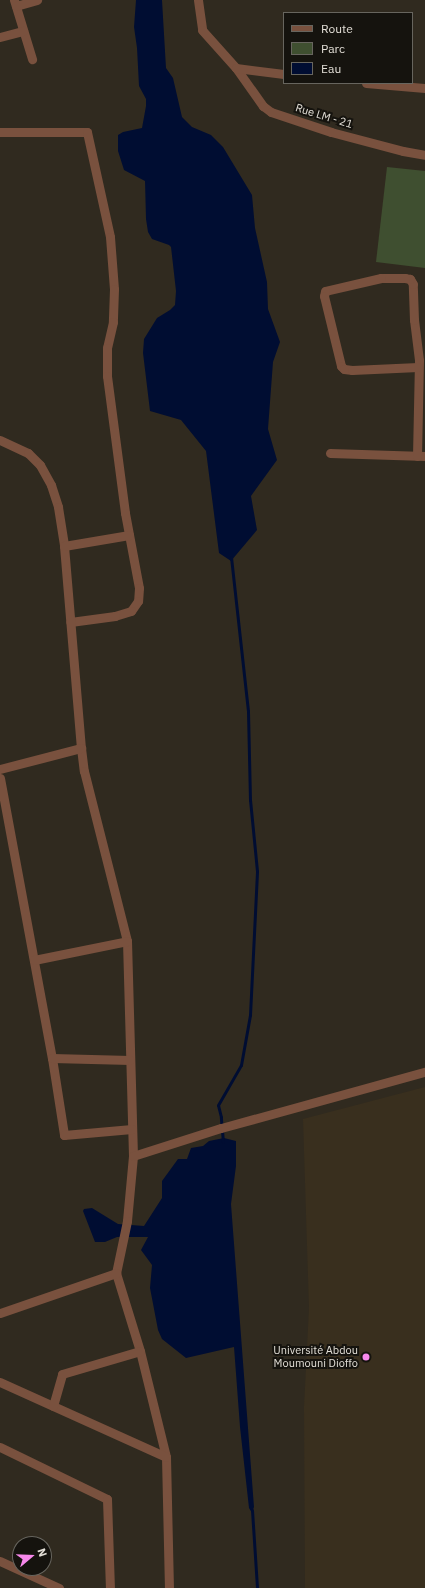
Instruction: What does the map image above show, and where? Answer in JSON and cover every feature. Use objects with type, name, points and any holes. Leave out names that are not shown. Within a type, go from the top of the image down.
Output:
[{"type":"street","points":[[32,59],[15,3],[37,0]]},
{"type":"street","name":"Rue LM - 21","points":[[198,0],[202,30],[236,68],[263,106],[271,112],[331,132],[403,151],[425,154]]},
{"type":"street","points":[[0,37],[23,31]]},
{"type":"street","points":[[236,68],[283,74]]},
{"type":"street","points":[[378,84],[425,88]]},
{"type":"street","points":[[0,132],[87,132],[112,255],[114,289],[113,322],[108,348],[107,376],[129,534],[139,588],[138,601],[131,611],[115,616],[70,622]]},
{"type":"street","points":[[330,453],[421,456],[418,367],[414,289],[410,279],[381,278],[325,291],[324,296],[341,366],[344,369],[352,370],[418,367]]},
{"type":"street","points":[[0,440],[28,453],[40,465],[51,485],[58,507],[64,546],[84,771],[127,941],[133,1156],[127,1221],[116,1273],[140,1351],[166,1457],[169,1588]]},
{"type":"street","points":[[64,546],[129,534]]},
{"type":"street","points":[[0,769],[81,748]]},
{"type":"street","points":[[0,778],[52,1058],[64,1135],[132,1129]]},
{"type":"street","points":[[34,960],[127,941]]},
{"type":"street","points":[[52,1058],[130,1060]]},
{"type":"street","points":[[133,1156],[221,1128],[425,1072]]},
{"type":"street","points":[[0,1313],[116,1273]]},
{"type":"street","points":[[53,1406],[62,1374],[140,1351]]},
{"type":"street","points":[[0,1382],[166,1457]]},
{"type":"street","points":[[0,1447],[106,1499],[110,1588]]},
{"type":"street","points":[[0,1561],[59,1588]]},
{"type":"shaded area","name":"Université Abdou Moumouni Dioffo","points":[[425,1087],[425,1588],[305,1588],[304,1407],[309,1308],[303,1119]]},
{"type":"green space","points":[[387,167],[425,171],[425,268],[376,262]]},
{"type":"water","points":[[136,0],[162,0],[166,68],[173,78],[182,117],[192,127],[211,135],[223,147],[252,195],[255,228],[267,282],[268,309],[280,342],[273,362],[268,429],[277,460],[251,496],[257,530],[231,561],[219,553],[206,451],[181,420],[150,411],[143,353],[144,339],[157,318],[175,305],[176,291],[171,247],[152,239],[148,232],[146,219],[145,181],[124,170],[118,151],[118,135],[123,132],[142,128],[146,106],[146,99],[139,86],[137,48],[134,27]]},
{"type":"water","points":[[224,1138],[236,1141],[236,1166],[231,1204],[254,1507],[252,1513],[249,1508],[240,1427],[234,1347],[186,1358],[162,1339],[158,1330],[150,1288],[152,1265],[141,1250],[148,1237],[117,1237],[105,1242],[95,1242],[83,1211],[84,1209],[92,1208],[118,1224],[144,1226],[162,1198],[162,1181],[178,1159],[187,1159],[191,1148],[203,1146],[209,1141]]},
{"type":"waterway","points":[[223,1142],[221,1117],[218,1105],[241,1065],[250,1015],[257,871],[250,800],[248,711],[231,557]]},
{"type":"waterway","points":[[252,1510],[257,1588]]},
{"type":"place","name":"Université Abdou Moumouni Dioffo","points":[[366,1357]]}]
